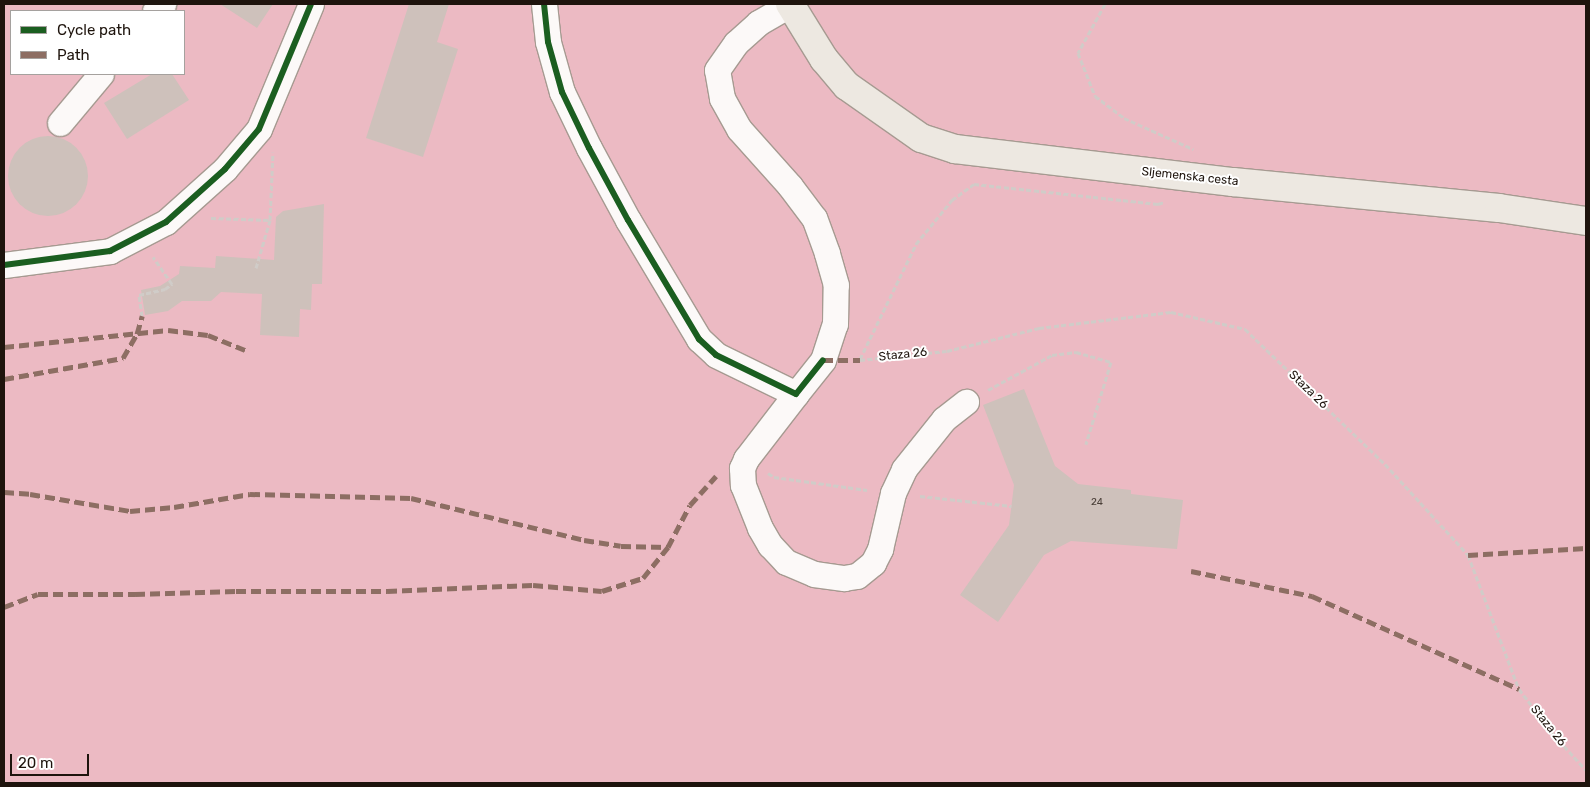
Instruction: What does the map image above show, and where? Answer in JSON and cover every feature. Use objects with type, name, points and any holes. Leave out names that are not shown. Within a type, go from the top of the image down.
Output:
[{"type":"main road","name":"Sljemenska cesta","points":[[791,4],[824,59],[847,86],[920,138],[955,150],[1223,181],[1499,208],[1586,221]]},
{"type":"lane","points":[[4,265],[110,251],[166,222],[225,169],[259,129],[311,4]]},
{"type":"lane","points":[[544,4],[548,42],[562,92],[589,148],[628,220],[700,339],[716,355],[796,394]]},
{"type":"lane","points":[[791,4],[758,23],[736,43],[717,70],[722,98],[739,129],[790,186],[814,218],[828,254],[836,284],[835,324],[824,360],[746,459],[742,468],[743,485],[753,513],[770,545],[786,562],[814,574],[844,578],[858,576],[873,563],[880,549],[893,493],[904,470],[944,419],[966,402]]},
{"type":"lane","points":[[60,123],[101,75]]},
{"type":"path","points":[[256,268],[270,220],[273,146],[259,129]]},
{"type":"path","points":[[173,216],[270,220]]},
{"type":"path","points":[[142,316],[139,295],[165,289],[172,284],[162,268]]},
{"type":"path","points":[[966,402],[1052,355],[1076,352],[1111,362],[1086,444]]},
{"type":"path","points":[[774,477],[1011,506]]},
{"type":"shaded area","points":[[4,4],[1586,4],[1586,783],[4,783]]},
{"type":"building","points":[[220,4],[273,4],[257,28]]},
{"type":"building","points":[[409,4],[449,4],[437,42],[458,49],[423,157],[366,138]]},
{"type":"building","points":[[150,75],[173,75],[189,100],[127,139],[104,103]]},
{"type":"building","points":[[48,136],[63,139],[76,148],[85,161],[88,176],[85,191],[76,204],[63,213],[48,216],[33,213],[20,204],[11,191],[8,176],[11,161],[20,148],[33,139]]},
{"type":"building","points":[[324,204],[322,284],[312,284],[311,310],[300,309],[299,337],[260,335],[262,294],[221,292],[211,301],[182,301],[168,311],[145,315],[141,290],[160,286],[179,274],[180,266],[215,268],[216,256],[274,260],[276,217],[283,211]]},
{"type":"building","points":[[1024,389],[1055,466],[1078,484],[1131,490],[1131,494],[1183,500],[1177,549],[1071,541],[1044,555],[998,622],[960,595],[1009,525],[1014,485],[983,405]]},
{"type":"marked path","points":[[4,379],[123,358],[137,334],[142,316]]},
{"type":"marked path","points":[[4,347],[168,330],[208,335],[245,350]]},
{"type":"marked path","points":[[823,360],[860,360]]},
{"type":"marked path","points":[[4,607],[38,594],[387,591],[533,585],[602,591],[643,578],[668,547],[690,505],[716,476]]},
{"type":"marked path","points":[[4,492],[30,494],[130,511],[174,507],[250,494],[411,498],[584,540],[621,546],[668,547]]},
{"type":"marked path","points":[[1468,555],[1586,548]]},
{"type":"marked path","points":[[1191,571],[1312,596],[1519,689]]},
{"type":"cycle path","points":[[4,265],[110,251],[166,222],[225,169],[259,129],[311,4]]},
{"type":"cycle path","points":[[544,4],[548,42],[562,92],[589,148],[628,220],[699,339],[716,355],[796,394],[823,360]]}]
